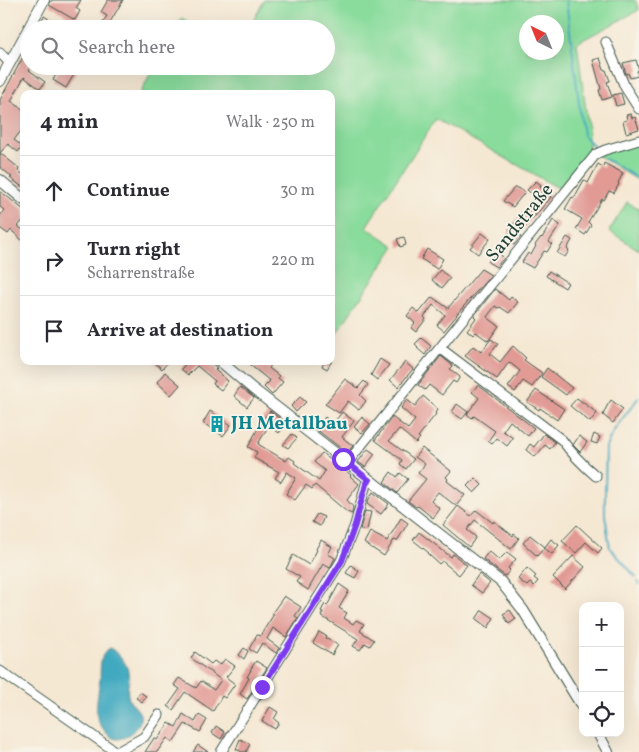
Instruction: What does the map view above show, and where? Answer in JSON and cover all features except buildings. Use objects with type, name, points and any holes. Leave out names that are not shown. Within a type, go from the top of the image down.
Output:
[{"type":"main road","points":[[33,20],[44,0]]},
{"type":"main road","points":[[0,81],[20,44]]},
{"type":"main road","points":[[0,180],[20,197]]},
{"type":"main road","points":[[225,365],[501,582],[523,610],[579,701]]},
{"type":"main road","points":[[600,737],[608,752]]},
{"type":"street","points":[[606,42],[625,86],[639,109]]},
{"type":"street","points":[[0,54],[10,63]]},
{"type":"street","name":"Sandstraße","points":[[347,462],[596,154],[639,140]]},
{"type":"street","points":[[440,348],[562,440],[572,454],[596,476]]},
{"type":"street","points":[[221,752],[342,561],[355,525],[366,484],[369,480]]},
{"type":"street","points":[[0,671],[116,752],[144,737],[159,715]]},
{"type":"green space","points":[[264,0],[635,0],[639,10],[577,43],[588,126],[589,152],[560,189],[436,119],[366,227],[395,246],[335,336],[335,90],[142,90],[150,75],[335,75],[335,20],[254,20]]},
{"type":"green space","points":[[639,140],[639,181],[596,154]]},
{"type":"green space","points":[[627,202],[639,209],[639,250],[609,231]]},
{"type":"water","points":[[110,648],[118,654],[126,665],[129,675],[129,698],[139,711],[141,718],[134,731],[120,739],[116,739],[108,734],[97,718],[96,708],[101,662],[104,654]]},
{"type":"waterway","points":[[566,0],[583,135],[593,145]]},
{"type":"waterway","points":[[605,159],[639,179]]},
{"type":"waterway","points":[[636,577],[610,548],[605,515],[605,492],[606,447],[616,427],[639,397]]},
{"type":"place","name":"JH Metallbau","points":[[217,424]]},
{"type":"route","points":[[262,687],[342,561],[349,542],[366,484],[369,480],[343,459]]}]
